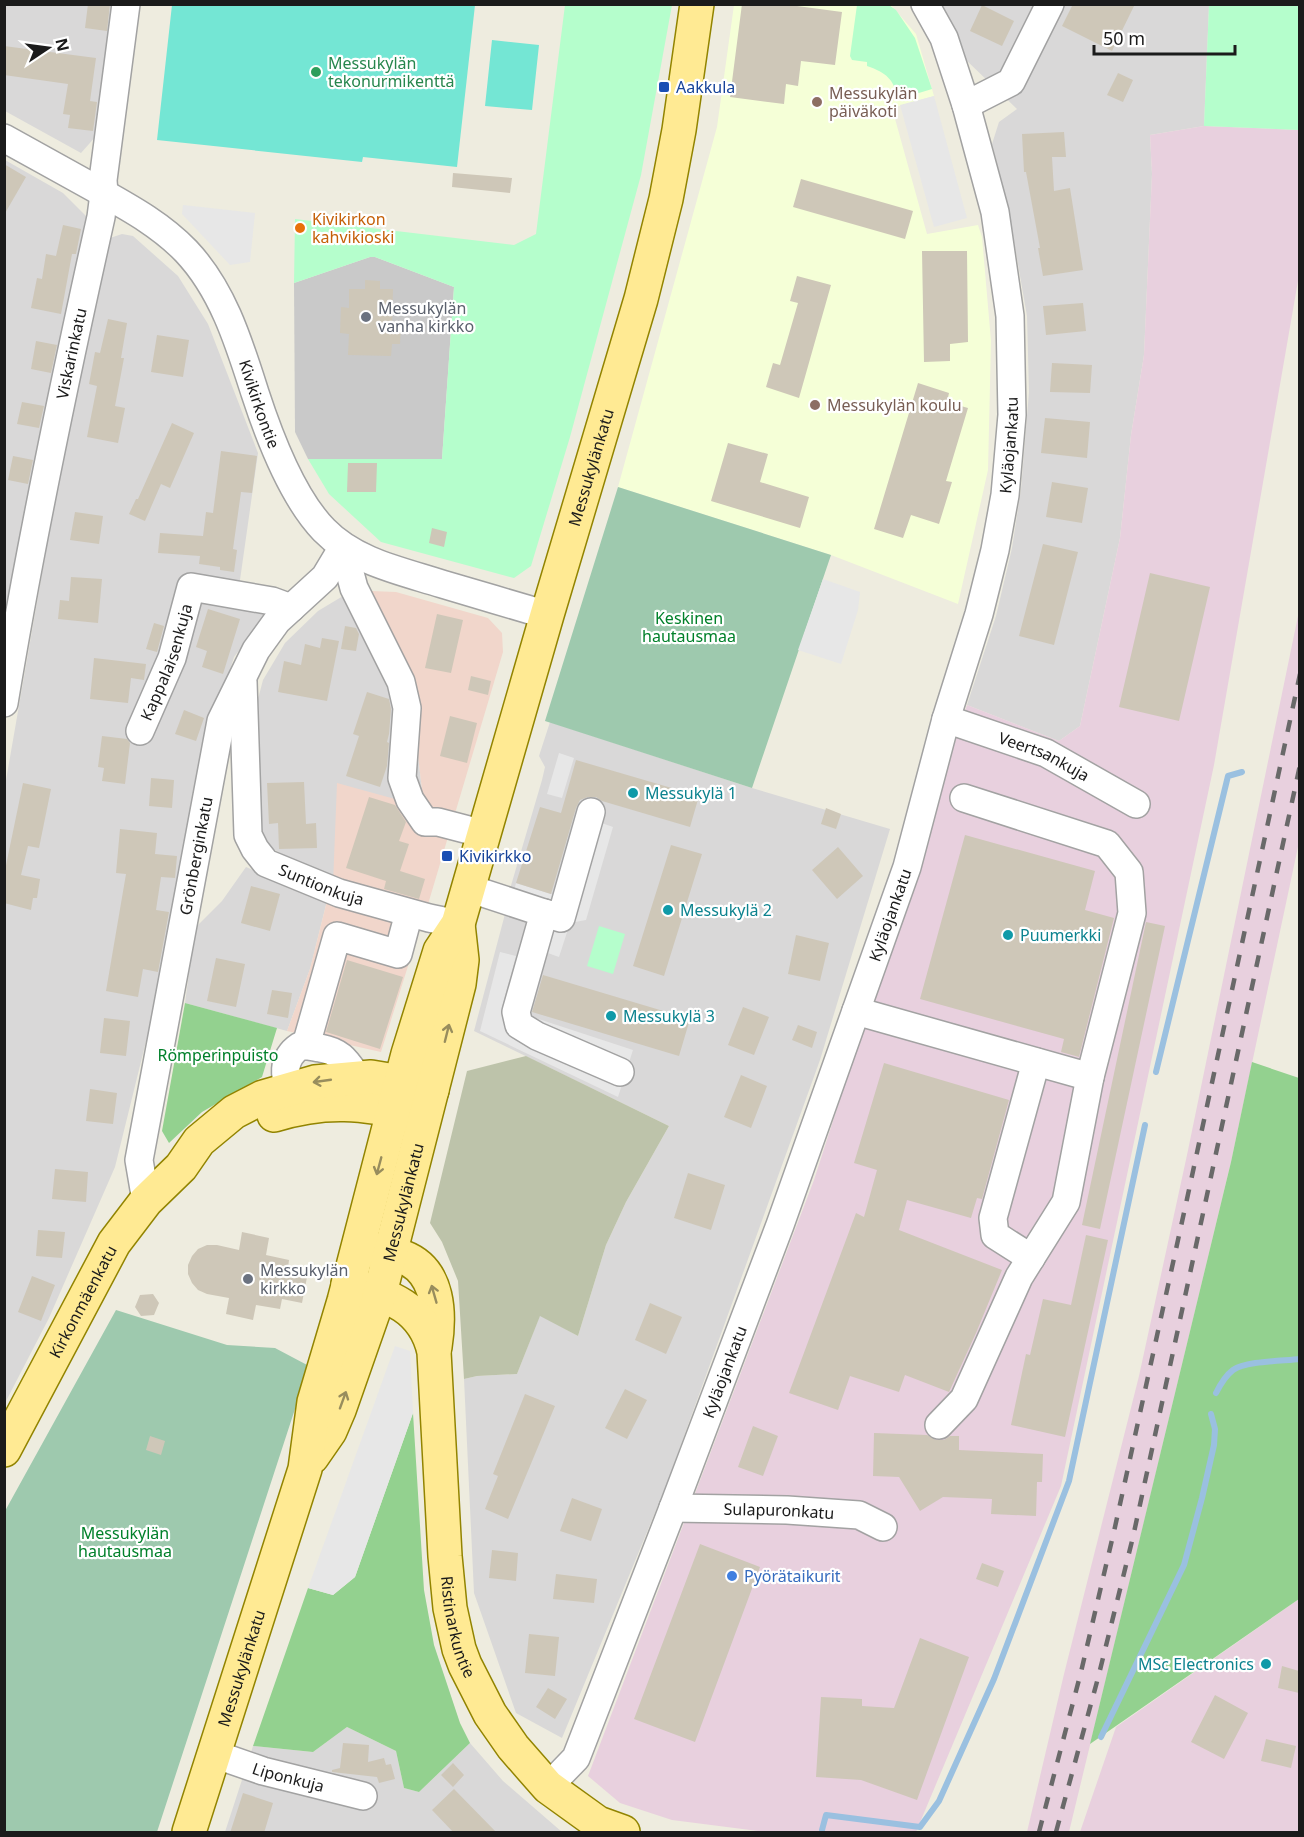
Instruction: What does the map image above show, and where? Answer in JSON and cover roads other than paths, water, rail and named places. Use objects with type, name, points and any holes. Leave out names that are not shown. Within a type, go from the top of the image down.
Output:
[{"type":"main road","name":"Messukylänkatu","points":[[305,1469],[330,1431],[339,1410],[380,1293],[391,1254],[413,1100],[438,959],[447,939],[458,924],[641,299],[663,211],[681,120],[697,4]]},
{"type":"main road","name":"Kirkonmäenkatu","points":[[291,1099],[315,1082],[371,1077],[413,1100]]},
{"type":"main road","name":"Kirkonmäenkatu","points":[[4,1450],[114,1243],[146,1201],[181,1167],[199,1141],[234,1112],[263,1097],[291,1099],[319,1105],[413,1100]]},
{"type":"main road","name":"Messukylänkatu","points":[[189,1833],[305,1469],[314,1402],[358,1245],[413,1100]]},
{"type":"main road","name":"Ristinarkuntie","points":[[358,1245],[405,1257],[420,1268],[435,1291],[438,1327],[434,1352]]},
{"type":"main road","name":"Ristinarkuntie","points":[[348,1284],[380,1293],[408,1309],[421,1320],[431,1338],[434,1352],[450,1608],[459,1649],[472,1682],[513,1748],[549,1787],[598,1823],[623,1833]]},
{"type":"street","name":"Viskarinkatu","points":[[4,703],[8,659],[62,395],[102,217],[104,180],[126,4]]},
{"type":"street","name":"Kyläojankatu","points":[[549,1787],[576,1758],[780,1225],[907,867],[946,719],[979,614],[995,550],[1005,495],[1012,415],[1010,316],[995,212],[966,105],[944,38],[925,4]]},
{"type":"street","points":[[966,105],[1011,82],[1050,4]]},
{"type":"street","name":"Kivikirkontie","points":[[4,138],[159,227],[186,251],[207,278],[235,330],[264,420],[288,475],[308,511],[324,531],[343,547],[374,563],[547,615]]},
{"type":"street","points":[[343,547],[354,588],[401,681],[407,708],[402,778],[410,800],[424,822],[438,822],[484,834]]},
{"type":"street","name":"Grönberginkatu","points":[[146,1201],[140,1160],[221,722],[256,651],[277,621],[325,577],[343,547]]},
{"type":"street","name":"Kappalaisenkuja","points":[[140,731],[172,658],[191,587],[272,601],[291,608]]},
{"type":"street","name":"Suntionkuja","points":[[243,678],[248,835],[266,863],[339,893],[458,924]]},
{"type":"street","name":"Veertsankuja","points":[[946,719],[1046,753],[1136,804]]},
{"type":"street","points":[[939,1425],[964,1399],[1019,1277],[1066,1202],[1090,1077],[1132,913],[1129,872],[1107,844],[964,798]]},
{"type":"street","points":[[468,888],[561,918],[591,812]]},
{"type":"street","points":[[311,1046],[337,936],[398,954],[409,913]]},
{"type":"street","points":[[544,913],[516,1012],[519,1025],[537,1036],[620,1072]]},
{"type":"street","points":[[311,1046],[333,991]]},
{"type":"street","points":[[856,1011],[1090,1077]]},
{"type":"street","points":[[291,1099],[284,1071],[289,1057],[300,1046],[331,1050],[342,1057],[358,1078]]},
{"type":"street","points":[[1031,1258],[995,1234],[993,1218],[1036,1062]]},
{"type":"street","name":"Sulapuronkatu","points":[[673,1508],[787,1510],[859,1515],[883,1527]]},
{"type":"street","name":"Liponkuja","points":[[214,1754],[263,1771],[363,1796]]},
{"type":"waterway","points":[[1156,1072],[1228,776],[1242,772]]},
{"type":"waterway","points":[[822,1830],[826,1815],[920,1827],[939,1801],[994,1679],[1069,1481],[1145,1125]]},
{"type":"waterway","points":[[1216,1393],[1228,1375],[1239,1367],[1255,1363],[1300,1359]]},
{"type":"waterway","points":[[1101,1737],[1184,1565],[1214,1445],[1215,1429],[1211,1414]]},
{"type":"railway","points":[[1039,1832],[1081,1672],[1115,1527],[1300,674]]},
{"type":"railway","points":[[1056,1832],[1133,1537],[1300,765]]},
{"type":"place","name":"Messukylän tekonurmikenttä","points":[[316,72]]},
{"type":"place","name":"Aakkula","points":[[664,87]]},
{"type":"place","name":"Messukylän päiväkoti","points":[[817,102]]},
{"type":"place","name":"Kivikirkon kahvikioski","points":[[300,228]]},
{"type":"place","name":"Messukylän vanha kirkko","points":[[366,317]]},
{"type":"place","name":"Messukylän koulu","points":[[815,405]]},
{"type":"place","name":"Messukylä 1","points":[[633,793]]},
{"type":"place","name":"Kivikirkko","points":[[447,856]]},
{"type":"place","name":"Messukylä 2","points":[[668,910]]},
{"type":"place","name":"Puumerkki","points":[[1008,935]]},
{"type":"place","name":"Messukylä 3","points":[[611,1016]]},
{"type":"place","name":"Messukylän kirkko","points":[[248,1279]]},
{"type":"place","name":"Pyörätaikurit","points":[[732,1576]]},
{"type":"place","name":"MSc Electronics","points":[[1266,1664]]},
{"type":"park label","name":"Keskinen hautausmaa","points":[[689,627]]},
{"type":"park label","name":"Römperinpuisto","points":[[218,1055]]},
{"type":"park label","name":"Messukylän hautausmaa","points":[[125,1542]]}]
